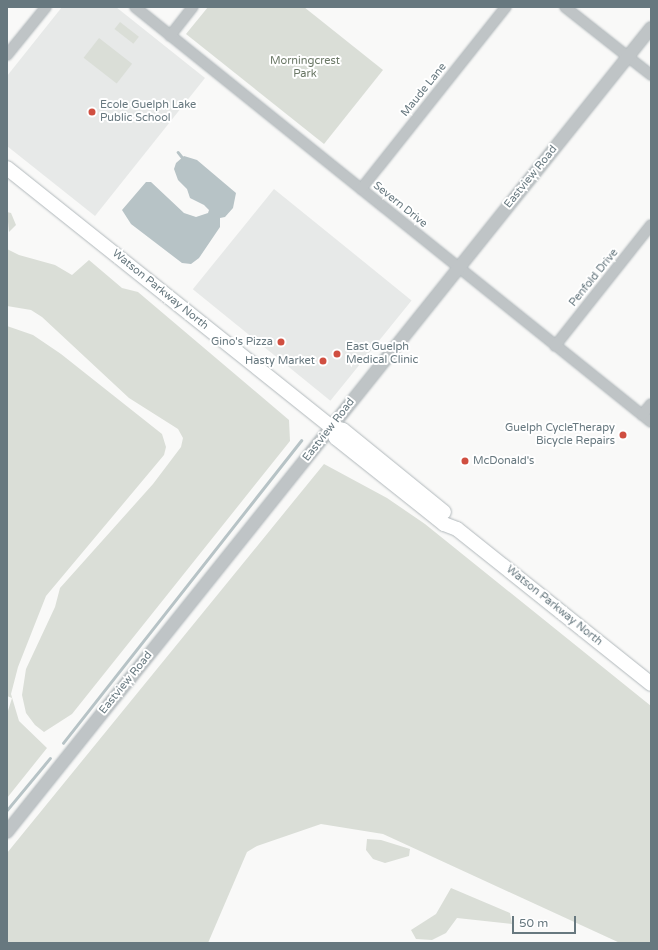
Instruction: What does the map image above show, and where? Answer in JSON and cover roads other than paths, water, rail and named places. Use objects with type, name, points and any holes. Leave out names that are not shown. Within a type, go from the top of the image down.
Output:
[{"type":"main road","name":"Watson Parkway North","points":[[7,168],[331,427],[336,438],[444,524],[457,529],[651,684]]},
{"type":"street","points":[[7,55],[46,7]]},
{"type":"street","name":"Severn Drive","points":[[135,7],[651,422]]},
{"type":"street","points":[[170,36],[193,7]]},
{"type":"street","name":"Maude Lane","points":[[361,189],[506,7]]},
{"type":"street","points":[[566,7],[651,75]]},
{"type":"street","name":"Eastview Road","points":[[7,832],[651,28]]},
{"type":"street","name":"Penfold Drive","points":[[555,346],[651,225]]},
{"type":"street","points":[[642,415],[651,404]]},
{"type":"waterway","points":[[178,152],[182,157]]},
{"type":"waterway","points":[[63,743],[301,441]]},
{"type":"waterway","points":[[7,810],[50,758]]},
{"type":"place","name":"Ecole Guelph Lake Public School","points":[[92,112]]},
{"type":"place","name":"Gino's Pizza","points":[[281,342]]},
{"type":"place","name":"East Guelph Medical Clinic","points":[[337,354]]},
{"type":"place","name":"Hasty Market","points":[[323,361]]},
{"type":"place","name":"Guelph CycleTherapy Bicycle Repairs","points":[[623,435]]},
{"type":"place","name":"McDonald's","points":[[465,461]]},
{"type":"park label","name":"Morningcrest Park","points":[[305,68]]}]
